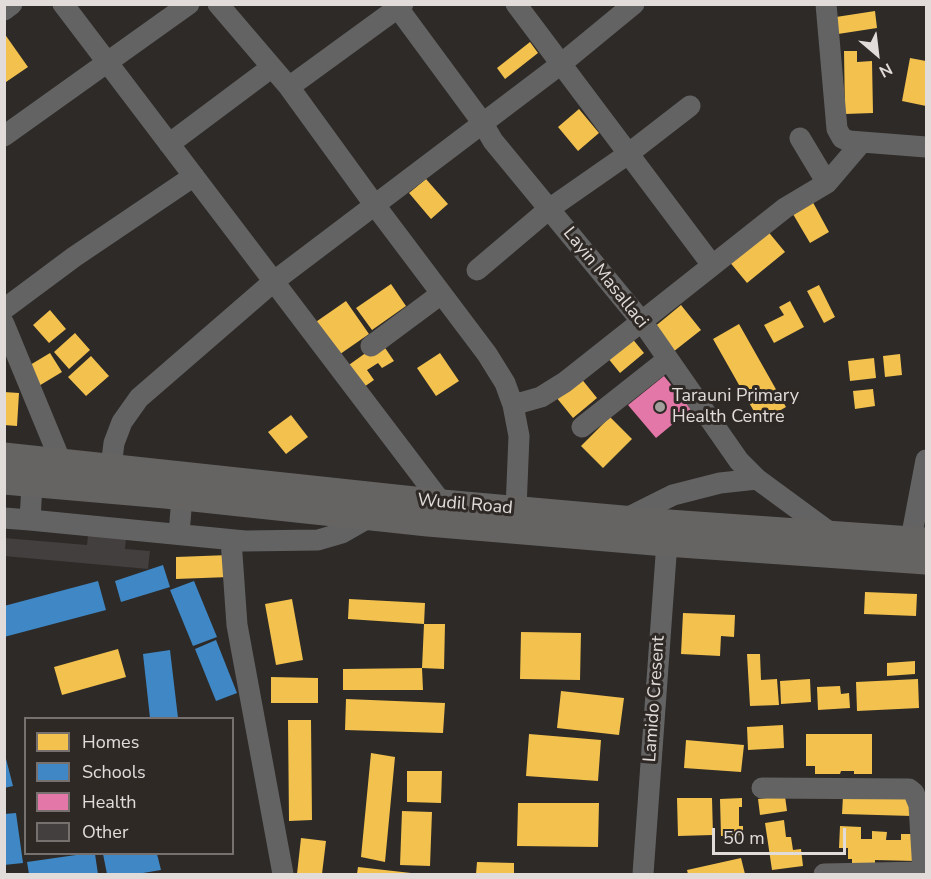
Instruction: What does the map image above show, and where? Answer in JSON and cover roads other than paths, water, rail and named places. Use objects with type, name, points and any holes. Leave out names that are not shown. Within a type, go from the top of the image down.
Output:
[{"type":"main road","name":"Wudil Road","points":[[4,456],[442,503],[625,519],[667,533],[832,534],[919,550]]},
{"type":"main road","name":"Wudil Road","points":[[4,481],[370,517],[667,533],[919,550]]},
{"type":"street","points":[[4,10],[12,4]]},
{"type":"street","points":[[63,4],[442,503]]},
{"type":"street","points":[[4,136],[189,4]]},
{"type":"street","points":[[218,4],[289,87],[487,354],[505,383],[513,405],[519,436],[516,509]]},
{"type":"street","points":[[516,4],[712,265]]},
{"type":"street","points":[[111,467],[114,443],[122,422],[139,398],[273,282],[561,64],[634,4]]},
{"type":"street","points":[[826,4],[837,129],[842,138],[849,141],[927,147]]},
{"type":"street","points":[[289,87],[398,6]]},
{"type":"street","name":"Layin Masallaci","points":[[398,6],[482,122],[493,141],[643,323],[739,461],[757,479],[832,534]]},
{"type":"street","points":[[169,144],[272,67]]},
{"type":"street","points":[[477,270],[549,209],[628,154],[690,106]]},
{"type":"street","points":[[800,138],[827,183]]},
{"type":"street","points":[[513,405],[554,391],[643,323],[785,208],[827,183],[862,142]]},
{"type":"street","points":[[4,309],[74,257],[194,176]]},
{"type":"street","points":[[371,345],[441,294]]},
{"type":"street","points":[[4,324],[62,462]]},
{"type":"street","points":[[582,427],[668,359]]},
{"type":"street","points":[[919,550],[926,461]]},
{"type":"street","points":[[625,519],[673,495],[720,483],[757,479]]},
{"type":"street","points":[[30,520],[32,484]]},
{"type":"street","points":[[179,534],[182,497]]},
{"type":"street","points":[[4,518],[231,540],[318,540],[342,533],[370,517]]},
{"type":"street","name":"Lamido Cresent","points":[[643,874],[667,533]]},
{"type":"street","points":[[231,540],[237,625],[283,874]]},
{"type":"street","points":[[762,788],[909,789],[914,794],[919,805],[925,873],[824,874]]},
{"type":"place","name":"Tarauni Primary Health Centre","points":[[660,407]]}]
